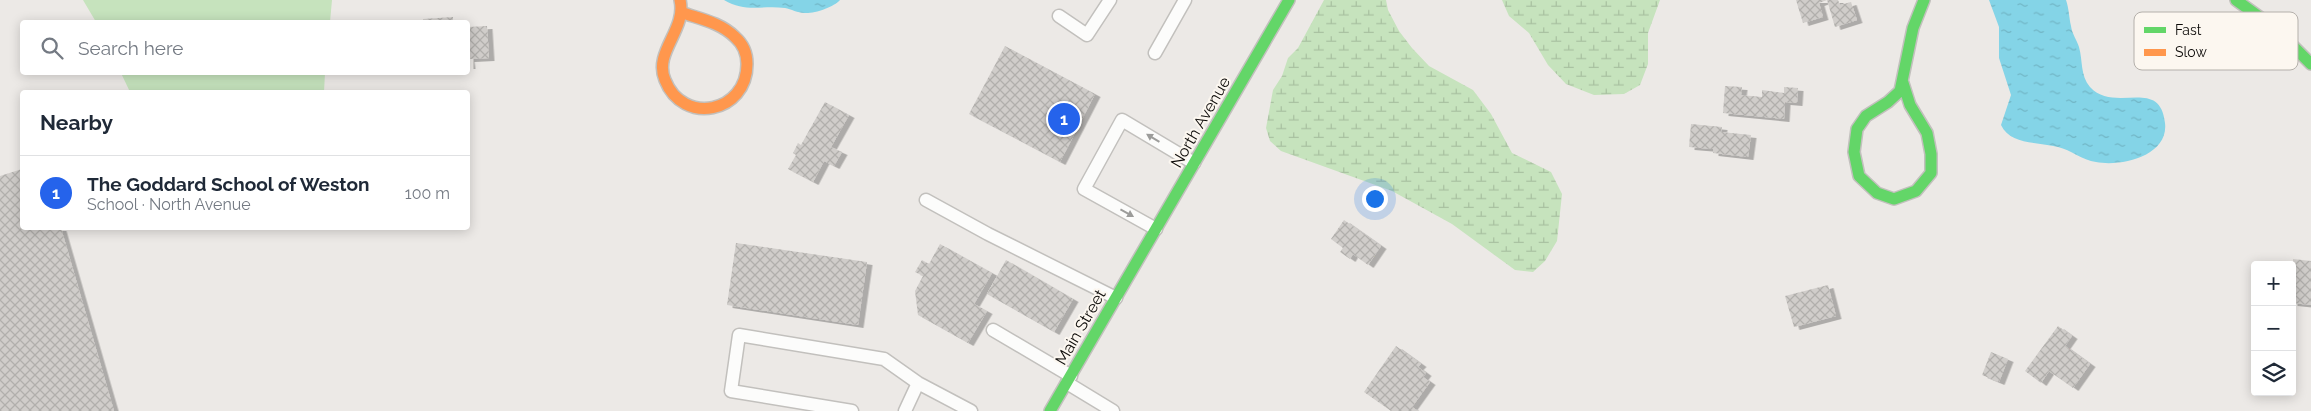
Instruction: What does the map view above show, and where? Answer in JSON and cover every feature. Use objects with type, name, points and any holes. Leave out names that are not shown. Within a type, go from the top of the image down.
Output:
[{"type":"street","points":[[680,0],[683,13],[666,50],[663,68],[664,78],[673,95],[689,107],[698,109],[718,108],[734,98],[745,83],[748,64],[746,55],[737,39],[730,33],[683,13]]},
{"type":"street","name":"North Avenue","points":[[1138,260],[1289,0]]},
{"type":"street","points":[[1903,84],[1910,105],[1927,133],[1931,154],[1931,172],[1916,191],[1894,199],[1876,193],[1859,176],[1854,152],[1857,129],[1866,116],[1888,102],[1900,91],[1903,84],[1913,28],[1924,0]]},
{"type":"street","points":[[2236,0],[2256,12]]},
{"type":"street","points":[[2298,49],[2311,64]]},
{"type":"street","name":"Main Street","points":[[1050,411],[1138,260]]},
{"type":"lane","points":[[1059,16],[1087,35],[1110,0]]},
{"type":"lane","points":[[1154,53],[1185,0]]},
{"type":"lane","points":[[1156,229],[1084,189],[1122,120],[1194,163]]},
{"type":"lane","points":[[926,200],[988,234],[1116,298]]},
{"type":"lane","points":[[993,330],[1113,411]]},
{"type":"lane","points":[[852,411],[731,391],[739,335],[884,359],[918,383],[971,411]]},
{"type":"lane","points":[[905,411],[918,383]]},
{"type":"green space","points":[[83,0],[332,0],[330,20],[95,20]]},
{"type":"green space","points":[[1324,0],[1386,0],[1388,10],[1399,31],[1412,48],[1429,66],[1473,90],[1491,114],[1512,153],[1551,172],[1562,194],[1557,241],[1545,261],[1533,272],[1515,270],[1452,224],[1392,191],[1281,151],[1270,141],[1266,128],[1273,90],[1282,76],[1288,58],[1298,48]]},
{"type":"green space","points":[[1502,0],[1660,0],[1648,33],[1648,64],[1640,85],[1624,94],[1594,95],[1566,84],[1548,65],[1529,33],[1509,16]]},
{"type":"green space","points":[[122,75],[325,75],[324,90],[129,90]]},
{"type":"water","points":[[724,0],[840,0],[829,7],[808,13],[776,7],[739,6]]},
{"type":"water","points":[[1989,0],[2066,0],[2072,29],[2079,47],[2083,73],[2090,87],[2100,94],[2112,97],[2146,98],[2155,101],[2161,109],[2165,123],[2164,134],[2159,144],[2152,151],[2130,161],[2106,163],[2091,161],[2058,147],[2026,142],[2011,136],[2005,131],[2001,125],[2011,95],[1999,58],[1999,27]]},
{"type":"building","points":[[1796,0],[1827,0],[1819,3],[1823,17],[1803,23]]},
{"type":"building","points":[[1827,0],[1838,0],[1840,5],[1851,2],[1857,20],[1835,27]]},
{"type":"building","points":[[453,17],[453,20],[423,19]]},
{"type":"building","points":[[487,26],[489,58],[470,59],[470,27]]},
{"type":"building","points":[[1005,46],[1095,94],[1060,162],[969,114]]},
{"type":"building","points":[[1725,86],[1742,87],[1741,95],[1762,97],[1762,90],[1784,93],[1784,87],[1798,88],[1797,103],[1785,102],[1784,119],[1723,113]]},
{"type":"building","points":[[825,102],[849,115],[831,147],[842,152],[834,166],[824,161],[813,182],[788,169],[796,155],[793,153],[798,143],[801,145]]},
{"type":"building","points":[[1691,124],[1722,127],[1721,132],[1751,135],[1748,157],[1713,153],[1713,149],[1689,147]]},
{"type":"building","points":[[20,170],[20,230],[62,230],[114,411],[0,411],[0,176]]},
{"type":"building","points":[[1344,220],[1381,246],[1368,265],[1353,254],[1350,259],[1340,252],[1343,248],[1331,239]]},
{"type":"building","points":[[736,243],[867,262],[858,325],[727,305]]},
{"type":"building","points":[[940,244],[992,273],[974,304],[987,311],[968,343],[918,315],[915,291],[923,276],[915,272],[922,260],[929,264]]},
{"type":"building","points":[[2293,259],[2311,261],[2311,305],[2296,303],[2296,261],[2293,261]]},
{"type":"building","points":[[1006,260],[1073,299],[1054,332],[987,294]]},
{"type":"building","points":[[1828,285],[1836,316],[1794,327],[1785,296]]},
{"type":"building","points":[[2058,326],[2072,336],[2065,346],[2090,364],[2073,388],[2049,371],[2041,383],[2025,371]]},
{"type":"building","points":[[1396,346],[1421,364],[1418,367],[1426,373],[1423,377],[1430,382],[1412,407],[1418,411],[1391,411],[1364,392]]},
{"type":"building","points":[[1991,352],[2008,359],[1999,382],[1982,375]]},
{"type":"traffic: fast","points":[[1050,411],[1289,0]]},
{"type":"traffic: fast","points":[[1903,83],[1910,105],[1927,133],[1931,154],[1931,173],[1916,191],[1894,199],[1877,193],[1859,176],[1854,152],[1857,129],[1866,116],[1888,102],[1900,91],[1913,28],[1924,0]]},
{"type":"traffic: fast","points":[[2236,0],[2253,12]]},
{"type":"traffic: fast","points":[[2298,51],[2311,64]]},
{"type":"traffic: slow","points":[[680,0],[681,11],[679,21],[663,60],[662,70],[665,80],[674,95],[685,104],[699,108],[713,108],[726,103],[737,94],[744,81],[747,64],[744,49],[738,40],[724,28],[683,13]]},
{"type":"place","name":"The Goddard School of Weston","points":[[1064,119]]}]
